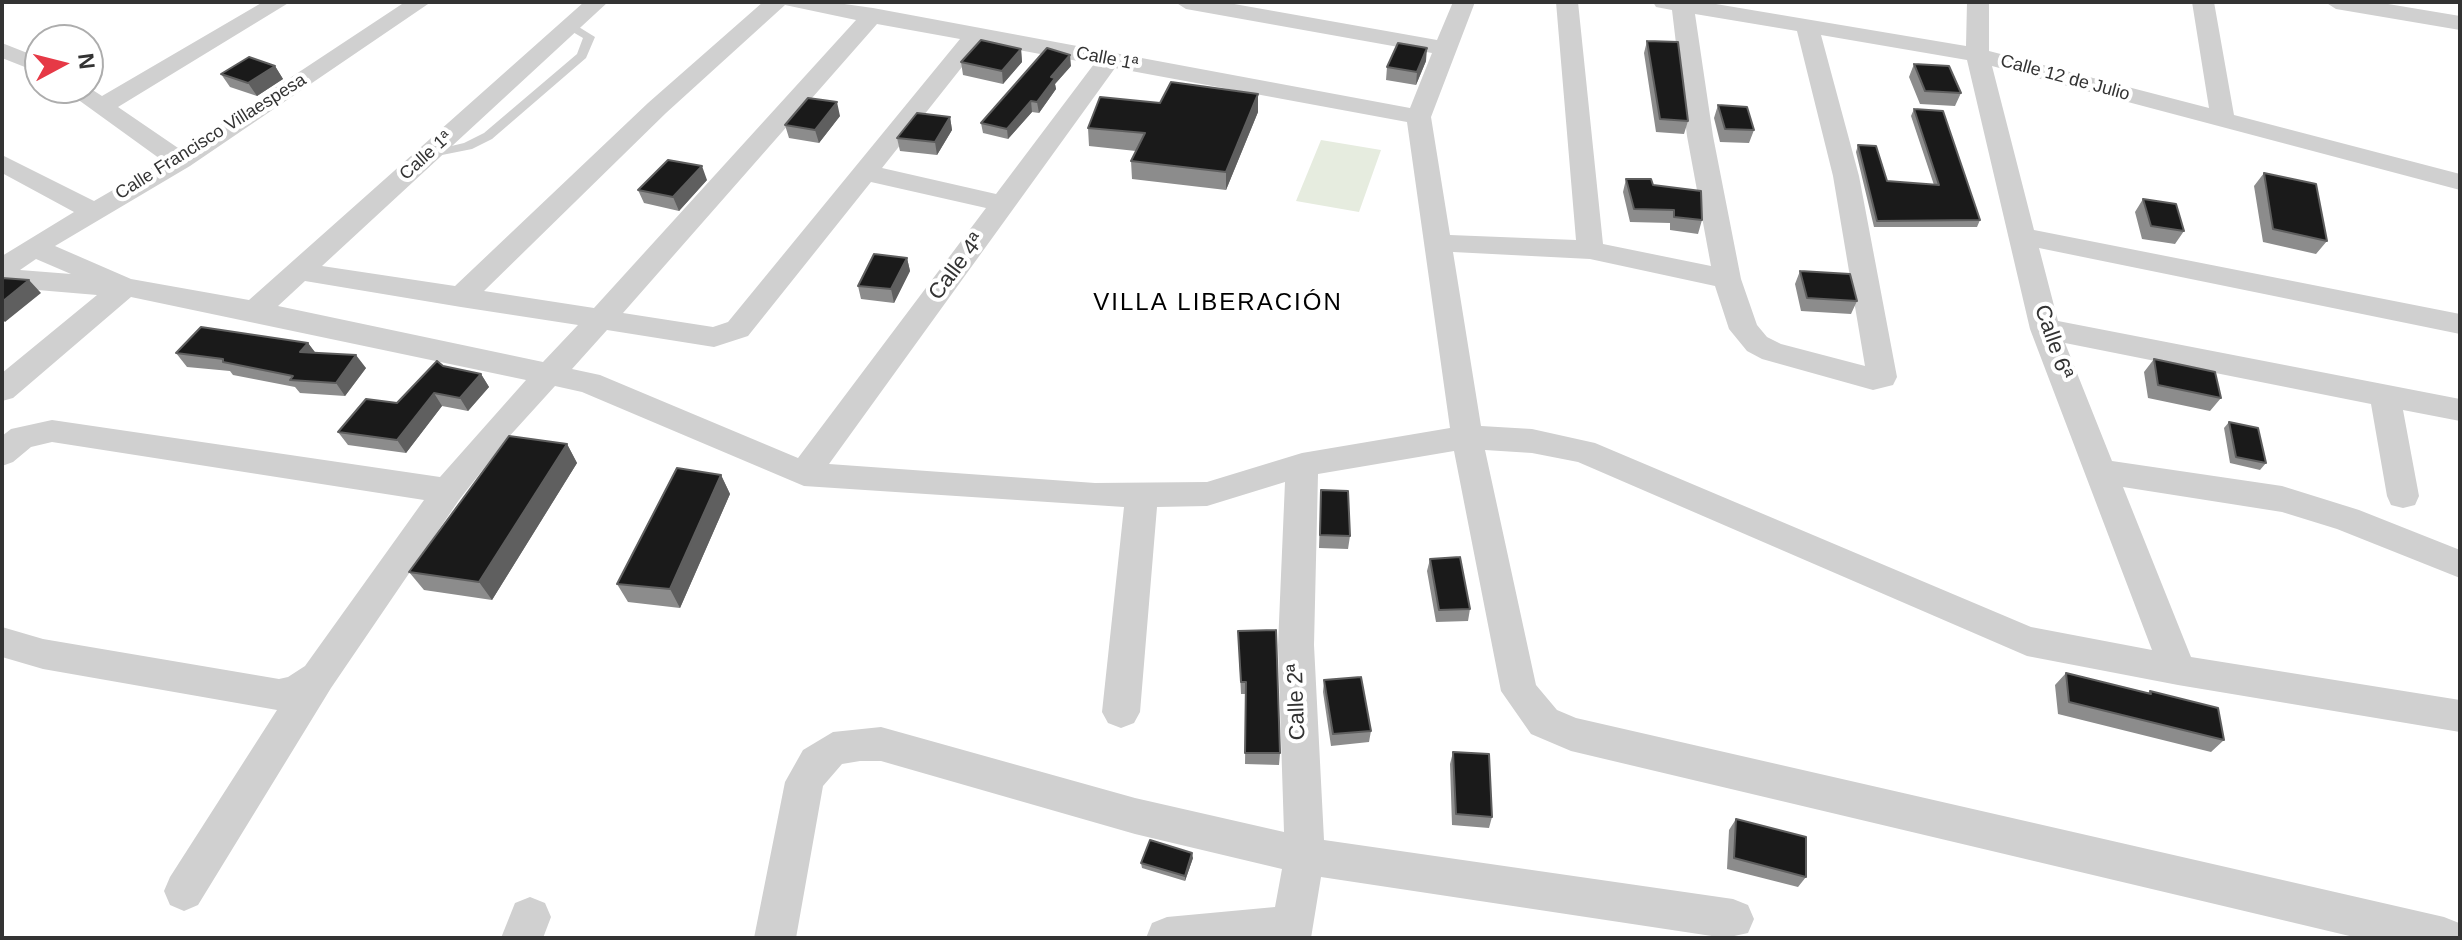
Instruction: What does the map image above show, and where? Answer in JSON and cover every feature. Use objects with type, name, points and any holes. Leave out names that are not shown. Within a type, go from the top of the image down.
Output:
[{"type":"street","points":[[103,106],[279,2]]},
{"type":"street","name":"Calle Francisco Villaespesa","points":[[2,270],[33,247],[181,161],[420,2]]},
{"type":"street","name":"Calle 1ª","points":[[255,311],[597,2]]},
{"type":"street","points":[[461,297],[567,192],[776,2]]},
{"type":"street","name":"Calle 1ª","points":[[794,2],[1419,117]]},
{"type":"street","points":[[1186,2],[1447,49]]},
{"type":"street","points":[[1464,2],[1419,117],[1441,243],[1467,437],[1519,691],[1544,722],[1571,734],[2444,938]]},
{"type":"street","points":[[1567,2],[1590,250]]},
{"type":"street","name":"Calle 6ª","points":[[1978,2],[1977,55],[2045,329],[2178,670]]},
{"type":"street","points":[[2203,2],[2223,120]]},
{"type":"street","points":[[2336,2],[2460,23]]},
{"type":"street","points":[[1673,4],[1727,279],[1744,329],[1757,344],[1805,363],[1873,379],[1882,377],[1846,176],[1795,15]]},
{"type":"street","name":"Calle 12 de Julio","points":[[1673,4],[1795,15],[1977,55],[2447,178]]},
{"type":"street","points":[[184,891],[318,677],[448,491],[548,372],[602,319],[873,15]]},
{"type":"street","points":[[299,271],[714,337],[738,329],[976,35]]},
{"type":"street","points":[[2,50],[24,59]]},
{"type":"street","name":"Calle 4ª","points":[[804,474],[1109,60]]},
{"type":"street","points":[[100,104],[181,161]]},
{"type":"street","points":[[2,163],[93,211]]},
{"type":"street","points":[[864,172],[1003,204]]},
{"type":"street","points":[[2447,178],[2460,209]]},
{"type":"street","points":[[2022,236],[2460,324]]},
{"type":"street","points":[[1441,243],[1590,250],[1727,279]]},
{"type":"street","points":[[33,247],[125,287]]},
{"type":"street","points":[[2,278],[125,287],[548,372],[589,383],[804,474],[1095,495],[1207,494],[1302,465],[1467,437],[1532,441],[1584,451],[2027,641],[2178,670],[2460,716]]},
{"type":"street","points":[[2,390],[125,287]]},
{"type":"street","points":[[2045,329],[2460,410]]},
{"type":"street","points":[[2385,395],[2403,496]]},
{"type":"street","points":[[2,454],[22,437],[52,431],[448,491]]},
{"type":"street","name":"Calle 2ª","points":[[1291,932],[1305,856],[1296,645],[1302,465]]},
{"type":"street","points":[[2100,471],[2282,499],[2347,519],[2460,564]]},
{"type":"street","points":[[1121,712],[1142,494]]},
{"type":"street","points":[[2,642],[43,654],[279,695],[298,690],[318,677]]},
{"type":"street","points":[[775,938],[804,782],[816,762],[833,749],[860,744],[881,744],[1135,816],[1305,856],[1733,919]]},
{"type":"street","points":[[1167,938],[1291,932]]},
{"type":"shaded area","points":[[1321,140],[1381,150],[1359,212],[1296,201]]},
{"type":"building","points":[[981,40],[1021,49],[1002,71],[961,62]]},
{"type":"building","points":[[1647,41],[1678,42],[1688,121],[1660,119]]},
{"type":"building","points":[[1398,43],[1427,48],[1417,72],[1387,67]]},
{"type":"building","points":[[1047,48],[1070,55],[1051,77],[1055,78],[1037,102],[1031,101],[1007,129],[981,123]]},
{"type":"building","points":[[249,57],[275,66],[248,83],[221,74]]},
{"type":"building","points":[[1914,64],[1949,66],[1961,93],[1925,91]]},
{"type":"building","points":[[1171,82],[1258,94],[1226,172],[1131,161],[1145,133],[1088,128],[1100,97],[1160,103]]},
{"type":"building","points":[[808,98],[837,102],[815,130],[785,125]]},
{"type":"building","points":[[1718,105],[1747,107],[1754,130],[1725,129]]},
{"type":"building","points":[[1914,109],[1943,111],[1980,220],[1877,221],[1858,145],[1876,146],[1887,181],[1939,185]]},
{"type":"building","points":[[917,113],[950,117],[935,142],[897,138]]},
{"type":"building","points":[[668,160],[702,166],[673,197],[638,190]]},
{"type":"building","points":[[2264,173],[2316,184],[2327,241],[2273,229]]},
{"type":"building","points":[[1626,179],[1651,179],[1653,185],[1701,191],[1702,220],[1674,217],[1674,210],[1634,209]]},
{"type":"building","points":[[2143,199],[2176,204],[2184,231],[2151,226]]},
{"type":"building","points":[[874,254],[907,258],[891,289],[858,286]]},
{"type":"building","points":[[1800,271],[1850,274],[1857,301],[1807,298]]},
{"type":"building","points":[[2,278],[29,280],[2,302]]},
{"type":"building","points":[[201,327],[308,343],[300,352],[356,355],[336,383],[290,380],[293,376],[223,362],[223,359],[176,353]]},
{"type":"building","points":[[2154,359],[2215,372],[2221,398],[2158,385]]},
{"type":"building","points":[[437,361],[443,366],[481,374],[460,398],[434,393],[397,440],[338,432],[366,399],[397,403]]},
{"type":"building","points":[[2229,422],[2258,428],[2266,463],[2236,457]]},
{"type":"building","points":[[509,436],[567,444],[479,582],[409,572]]},
{"type":"building","points":[[677,468],[721,475],[670,589],[617,584]]},
{"type":"building","points":[[1321,490],[1348,491],[1350,536],[1320,535]]},
{"type":"building","points":[[1460,557],[1470,609],[1439,610],[1430,559]]},
{"type":"building","points":[[1276,630],[1280,753],[1245,753],[1246,682],[1241,682],[1238,631]]},
{"type":"building","points":[[2066,673],[2218,708],[2224,740],[2069,702]]},
{"type":"building","points":[[1361,677],[1371,731],[1333,734],[1324,680]]},
{"type":"building","points":[[1453,752],[1489,754],[1492,817],[1456,814]]},
{"type":"building","points":[[1736,819],[1806,837],[1806,877],[1734,858]]},
{"type":"building","points":[[1150,840],[1192,853],[1185,876],[1141,863]]},
{"type":"district","name":"VILLA LIBERACIÓN","points":[[1218,303]]}]
